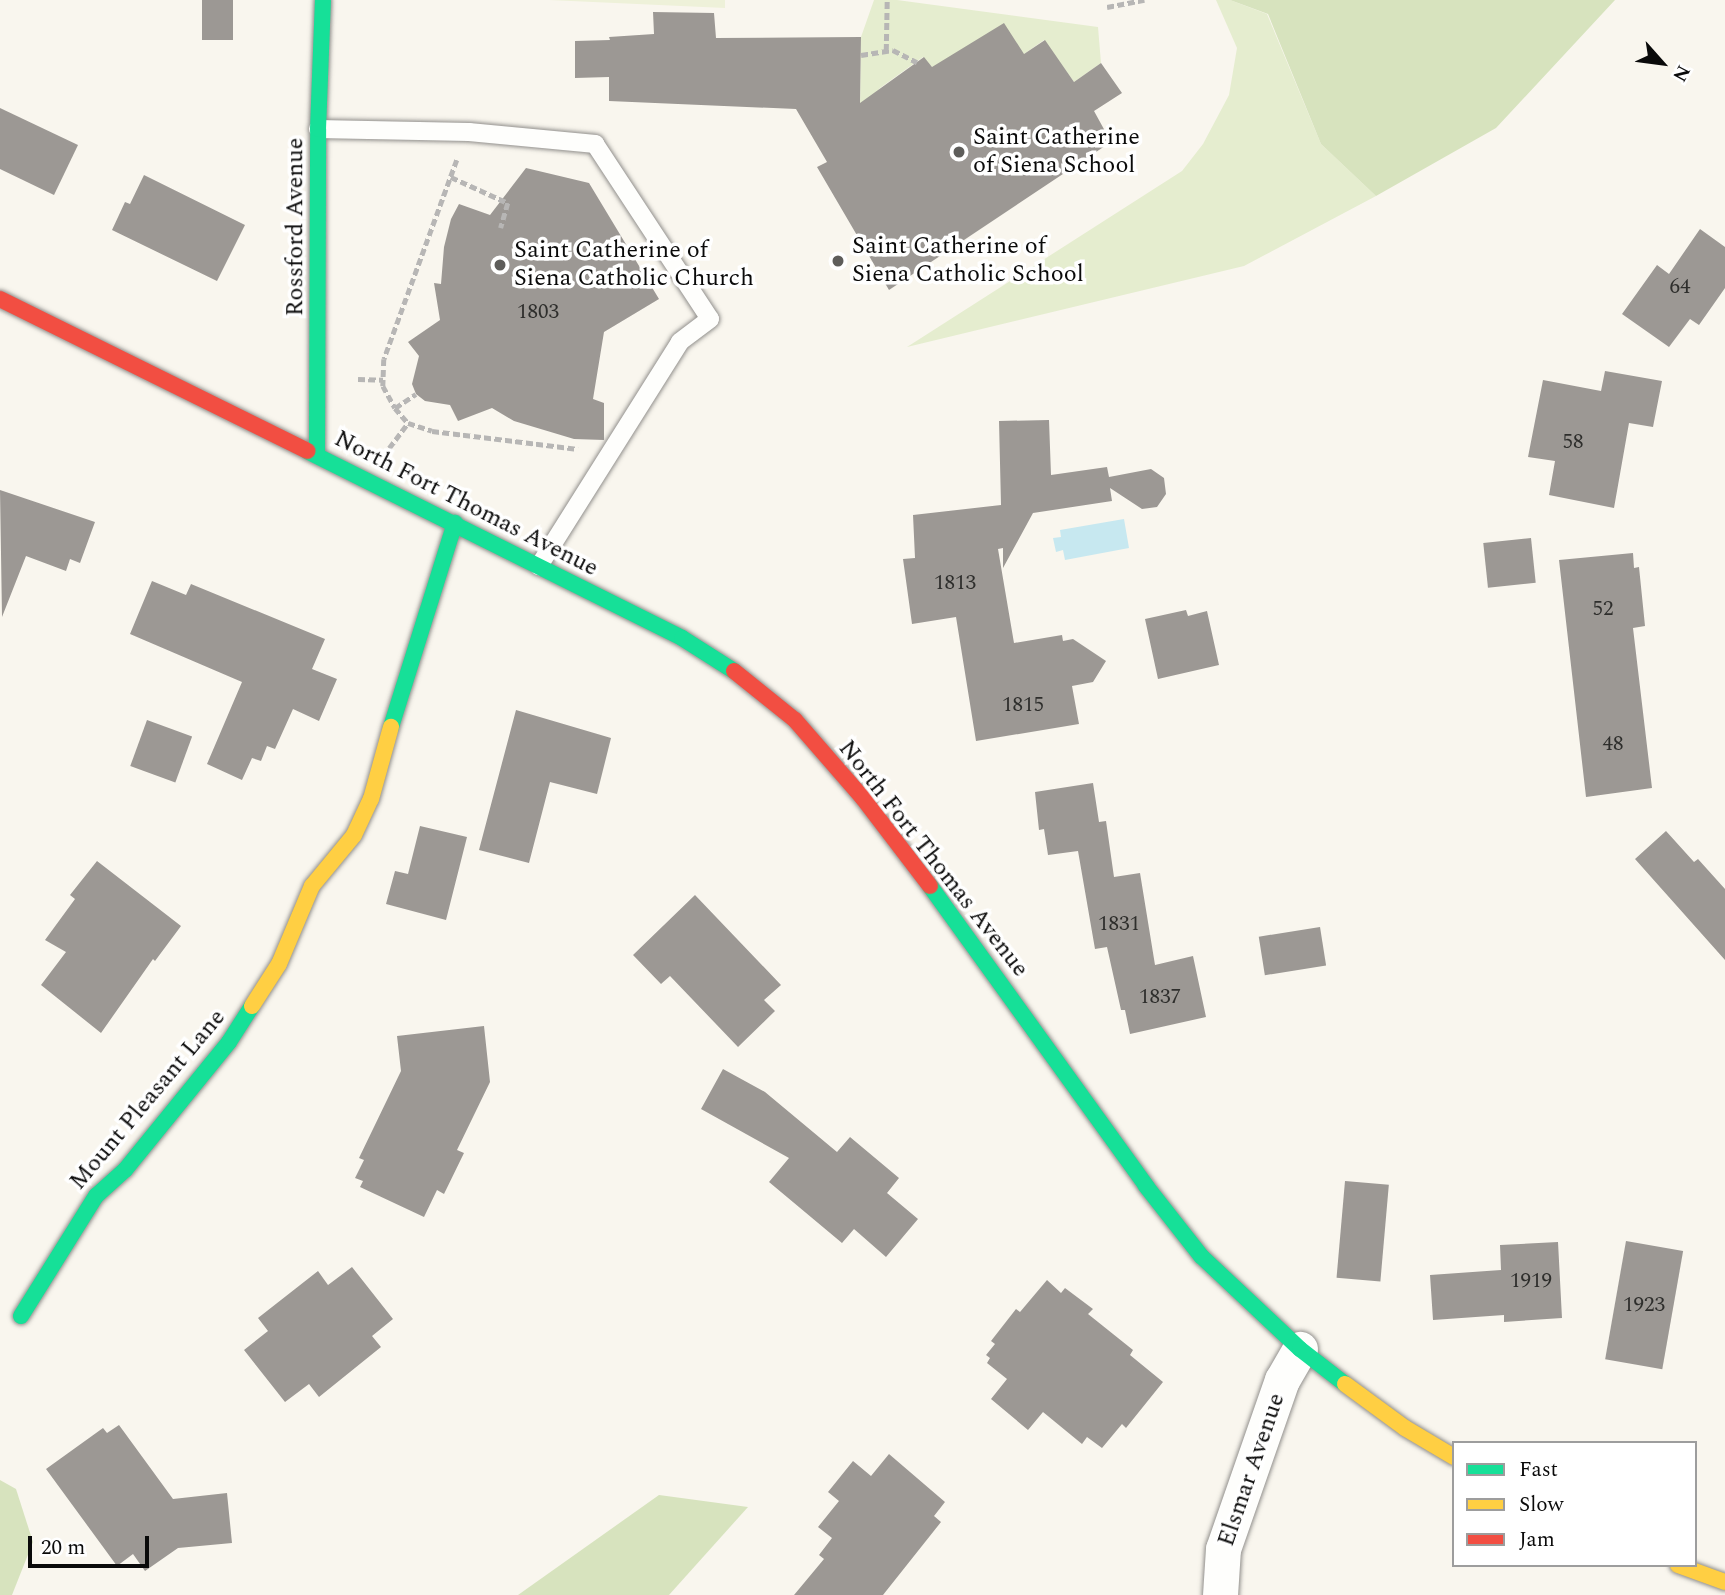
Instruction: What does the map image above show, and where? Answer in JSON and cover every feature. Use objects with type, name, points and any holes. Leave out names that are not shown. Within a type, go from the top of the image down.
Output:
[{"type":"street","name":"Rossford Avenue","points":[[317,455],[318,129],[323,0]]},
{"type":"street","name":"North Fort Thomas Avenue","points":[[0,299],[455,523],[682,638],[733,670],[794,720],[862,797],[916,866],[1146,1186],[1201,1256],[1300,1349],[1405,1428],[1452,1456]]},
{"type":"street","name":"Mount Pleasant Lane","points":[[21,1316],[96,1196],[125,1170],[229,1042],[279,964],[312,886],[354,835],[371,799],[400,692],[455,523]]},
{"type":"street","name":"Elsmar Avenue","points":[[1220,1595],[1223,1549],[1282,1380],[1300,1349]]},
{"type":"street","points":[[1684,1567],[1725,1582]]},
{"type":"lane","points":[[318,129],[469,132],[595,144],[710,319],[680,342],[539,566]]},
{"type":"path","points":[[886,51],[887,0]]},
{"type":"path","points":[[1107,7],[1144,0]]},
{"type":"path","points":[[861,55],[886,51],[907,55],[917,62]]},
{"type":"path","points":[[459,155],[384,359],[383,380],[395,408],[408,423],[432,431],[577,448],[605,461]]},
{"type":"path","points":[[451,177],[508,203],[500,228]]},
{"type":"path","points":[[357,379],[383,380]]},
{"type":"path","points":[[395,408],[416,394]]},
{"type":"path","points":[[388,449],[408,423]]},
{"type":"green space","points":[[549,0],[725,0],[725,8]]},
{"type":"green space","points":[[874,0],[897,0],[1098,27],[1101,63],[1074,82],[1044,40],[1024,54],[932,67],[923,57],[880,88],[860,111],[861,37]]},
{"type":"green space","points":[[1216,0],[1230,0],[1267,14],[1321,144],[1376,196],[1244,266],[907,347],[1182,171],[1203,144],[1229,95],[1237,48]]},
{"type":"green space","points":[[1230,0],[1615,0],[1496,128],[1376,196],[1321,144],[1268,14]]},
{"type":"green space","points":[[0,1480],[16,1489],[33,1542],[12,1595],[0,1595]]},
{"type":"green space","points":[[659,1495],[748,1507],[669,1595],[518,1595]]},
{"type":"water","points":[[1124,519],[1129,548],[1065,560],[1063,550],[1056,552],[1053,538],[1061,537],[1060,530]]},
{"type":"building","points":[[202,0],[233,0],[233,40],[202,40]]},
{"type":"building","name":"Saint Catherine of Siena School","points":[[653,12],[714,13],[716,38],[861,37],[860,103],[924,57],[932,67],[1004,23],[1024,54],[1045,40],[1074,82],[1101,63],[1122,93],[1094,111],[1111,142],[889,290],[817,167],[827,162],[796,109],[609,101],[609,77],[575,78],[575,41],[654,34]]},
{"type":"building","points":[[0,108],[78,145],[54,195],[0,169]]},
{"type":"building","name":"Saint Catherine of Siena Catholic Church","points":[[526,168],[589,183],[659,299],[604,332],[593,399],[604,403],[604,440],[574,439],[514,421],[492,408],[458,421],[450,405],[425,401],[416,394],[412,384],[419,356],[408,342],[440,320],[434,283],[441,284],[444,247],[451,219],[459,204],[490,215]]},
{"type":"building","points":[[144,175],[245,225],[217,281],[112,230],[125,202],[130,204]]},
{"type":"building","points":[[1700,229],[1725,247],[1725,288],[1699,325],[1690,319],[1669,347],[1622,314],[1657,265],[1669,274]]},
{"type":"building","points":[[1605,371],[1662,381],[1653,427],[1629,423],[1614,508],[1549,495],[1555,461],[1528,457],[1543,380],[1601,391]]},
{"type":"building","points":[[1049,420],[1051,475],[1107,467],[1109,477],[1151,469],[1164,478],[1166,494],[1157,507],[1142,509],[1110,488],[1112,501],[1033,513],[1003,568],[1003,548],[998,549],[1014,643],[1062,635],[1063,641],[1073,639],[1106,661],[1093,682],[1072,686],[1079,724],[976,741],[956,617],[912,624],[903,559],[915,558],[913,515],[1001,505],[999,421]]},
{"type":"building","points":[[0,490],[95,522],[80,563],[70,559],[66,571],[26,556],[2,617]]},
{"type":"building","points":[[1531,538],[1536,583],[1488,588],[1483,543]]},
{"type":"building","points":[[1633,553],[1634,568],[1639,567],[1645,626],[1633,628],[1652,788],[1586,797],[1559,560]]},
{"type":"building","points":[[152,581],[186,595],[191,584],[325,639],[312,669],[337,679],[319,721],[293,709],[275,749],[267,746],[261,761],[252,758],[242,780],[207,764],[242,682],[130,634]]},
{"type":"building","points":[[1186,610],[1188,616],[1207,611],[1219,665],[1158,679],[1145,619]]},
{"type":"building","points":[[516,710],[611,738],[597,794],[550,782],[529,863],[479,850]]},
{"type":"building","points":[[147,720],[192,736],[175,782],[130,766]]},
{"type":"building","points":[[1093,783],[1099,822],[1106,821],[1114,877],[1140,873],[1155,965],[1193,956],[1206,1017],[1130,1034],[1125,1010],[1121,1010],[1107,947],[1095,949],[1078,851],[1048,855],[1044,829],[1039,830],[1035,792]]},
{"type":"building","points":[[420,826],[467,837],[446,920],[386,904],[395,871],[408,874]]},
{"type":"building","points":[[1666,831],[1694,862],[1698,859],[1725,889],[1725,960],[1635,859]]},
{"type":"building","points":[[97,861],[181,926],[155,961],[153,959],[101,1033],[41,985],[66,952],[45,940],[75,899],[70,895]]},
{"type":"building","points":[[695,895],[781,985],[764,1000],[775,1011],[738,1047],[670,976],[661,984],[633,955]]},
{"type":"building","points":[[1320,927],[1326,966],[1265,975],[1259,937]]},
{"type":"building","points":[[484,1026],[490,1082],[457,1150],[464,1153],[444,1194],[437,1190],[424,1217],[360,1187],[363,1181],[355,1178],[364,1160],[359,1158],[401,1071],[397,1036]]},
{"type":"building","points":[[723,1069],[765,1092],[837,1152],[850,1137],[899,1178],[887,1193],[918,1219],[886,1257],[854,1229],[842,1243],[769,1182],[789,1158],[701,1109]]},
{"type":"building","points":[[1345,1181],[1389,1185],[1380,1281],[1337,1278]]},
{"type":"building","points":[[1626,1241],[1683,1251],[1662,1369],[1605,1359]]},
{"type":"building","points":[[1558,1242],[1562,1318],[1504,1322],[1504,1315],[1433,1320],[1430,1275],[1501,1270],[1500,1245]]},
{"type":"building","points":[[352,1267],[393,1319],[372,1336],[381,1347],[319,1397],[309,1384],[285,1402],[244,1350],[268,1331],[258,1318],[318,1271],[328,1285]]},
{"type":"building","points":[[1047,1280],[1061,1293],[1065,1288],[1093,1309],[1088,1314],[1133,1350],[1130,1355],[1163,1382],[1126,1428],[1122,1424],[1102,1448],[1087,1437],[1082,1444],[1043,1412],[1028,1430],[991,1399],[1007,1379],[987,1363],[990,1358],[986,1355],[995,1344],[991,1341],[1016,1309],[1020,1312]]},
{"type":"building","points":[[119,1425],[173,1499],[227,1493],[232,1543],[178,1548],[145,1571],[133,1554],[117,1566],[46,1469],[103,1428],[107,1433]]},
{"type":"building","points":[[889,1454],[945,1502],[934,1516],[941,1522],[883,1595],[794,1595],[824,1559],[819,1555],[832,1538],[818,1527],[839,1501],[828,1492],[853,1461],[871,1476]]},
{"type":"traffic: fast","points":[[317,455],[318,129],[323,0]]},
{"type":"traffic: fast","points":[[307,451],[682,638],[734,671]]},
{"type":"traffic: fast","points":[[391,727],[455,523]]},
{"type":"traffic: fast","points":[[930,886],[1146,1186],[1201,1256],[1300,1349],[1345,1384]]},
{"type":"traffic: fast","points":[[21,1316],[96,1196],[125,1170],[229,1042],[252,1006]]},
{"type":"traffic: slow","points":[[252,1006],[279,964],[312,886],[354,835],[371,799],[391,727]]},
{"type":"traffic: slow","points":[[1345,1384],[1405,1428],[1452,1456]]},
{"type":"traffic: slow","points":[[1684,1567],[1725,1582]]},
{"type":"traffic: jam","points":[[0,299],[307,451]]},
{"type":"traffic: jam","points":[[734,671],[795,720],[862,797],[930,886]]},
{"type":"place","name":"Saint Catherine of Siena School","points":[[959,152]]},
{"type":"place","name":"Saint Catherine of Siena Catholic School","points":[[838,261]]},
{"type":"place","name":"Saint Catherine of Siena Catholic Church","points":[[500,265]]}]
